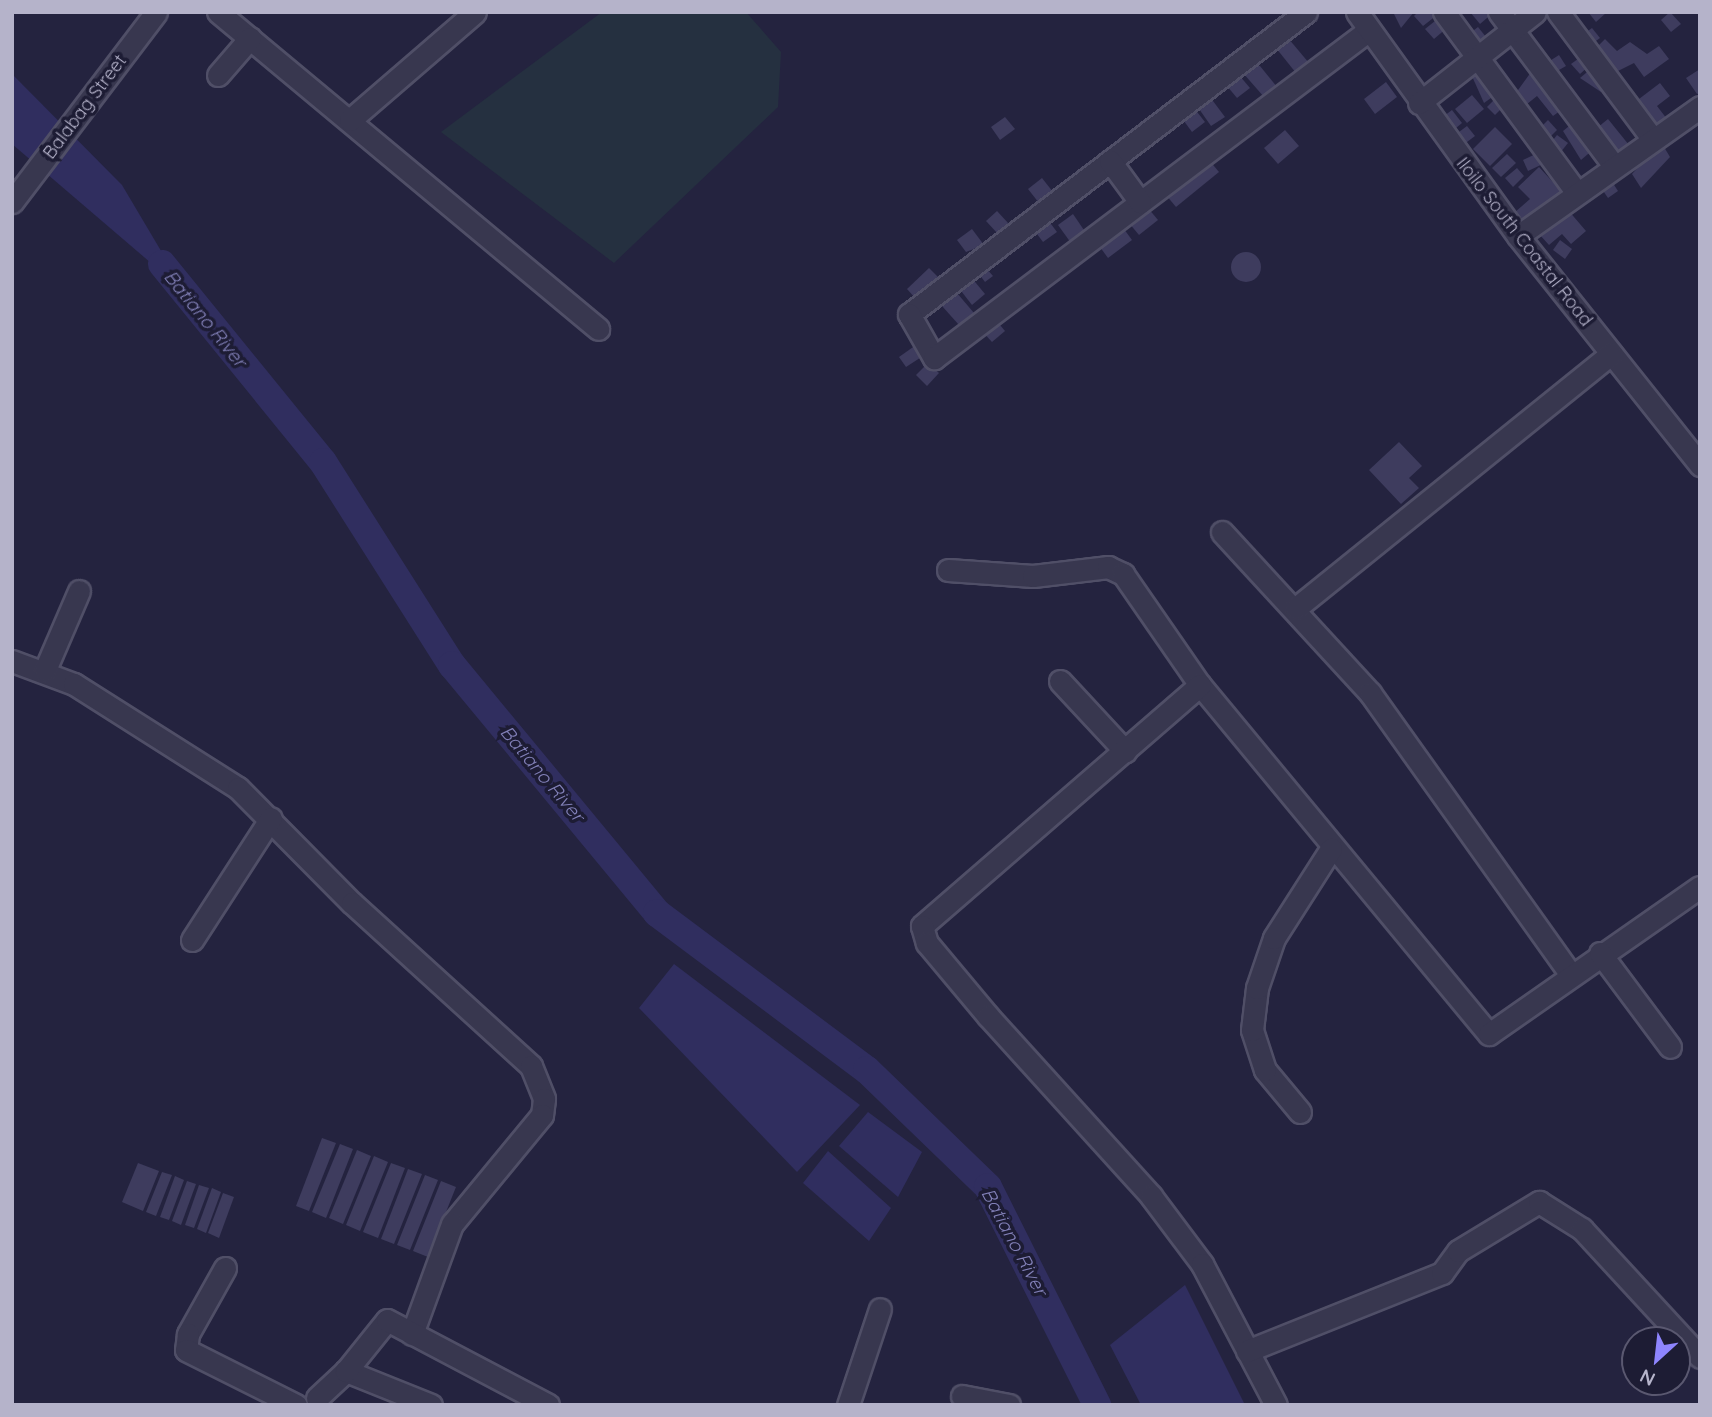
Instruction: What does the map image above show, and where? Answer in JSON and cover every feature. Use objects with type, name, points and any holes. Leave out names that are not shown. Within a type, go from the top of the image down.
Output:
[{"type":"street","name":"Balabag Street","points":[[12,202],[156,12]]},
{"type":"street","points":[[218,12],[350,120],[453,214],[598,329]]},
{"type":"street","points":[[350,120],[475,12]]},
{"type":"street","points":[[1307,12],[909,314],[918,336],[934,358],[1369,30]]},
{"type":"street","name":"Iloilo South Coastal Road","points":[[1357,12],[1419,103],[1518,236],[1700,465]]},
{"type":"street","points":[[1444,12],[1577,192]]},
{"type":"street","points":[[1499,12],[1614,166]]},
{"type":"street","points":[[1419,103],[1535,12]]},
{"type":"street","points":[[1558,12],[1652,138]]},
{"type":"street","points":[[218,75],[250,38]]},
{"type":"street","points":[[1518,236],[1652,138],[1700,107]]},
{"type":"street","points":[[1110,161],[1140,202]]},
{"type":"street","points":[[1296,608],[1611,354]]},
{"type":"street","points":[[1222,532],[1296,608],[1370,693],[1570,973]]},
{"type":"street","points":[[947,570],[1033,576],[1116,570],[1200,685],[1331,849],[1489,1034],[1570,973],[1700,887]]},
{"type":"street","points":[[45,670],[79,591]]},
{"type":"street","points":[[12,661],[45,670],[183,751],[271,818],[352,903],[520,1054],[544,1099],[542,1115],[452,1224],[412,1334]]},
{"type":"street","points":[[1060,681],[1125,751]]},
{"type":"street","points":[[1200,685],[922,926],[927,943],[988,1016],[1150,1196],[1202,1264],[1276,1405]]},
{"type":"street","points":[[192,940],[271,818]]},
{"type":"street","points":[[1300,1112],[1265,1070],[1252,1030],[1257,988],[1274,938],[1331,849]]},
{"type":"street","points":[[1600,953],[1670,1047]]},
{"type":"street","points":[[1247,1351],[1442,1273],[1458,1251],[1539,1202],[1582,1229],[1700,1357]]},
{"type":"street","points":[[225,1268],[188,1334],[186,1350],[296,1405]]},
{"type":"street","points":[[848,1405],[880,1309]]},
{"type":"street","points":[[321,1402],[387,1320],[548,1405]]},
{"type":"street","points":[[346,1371],[431,1405]]},
{"type":"street","points":[[962,1396],[1009,1405]]},
{"type":"shaded area","points":[[602,12],[746,12],[781,52],[778,107],[614,263],[441,132]]},
{"type":"shaded area","points":[[12,74],[122,185],[186,293],[12,144]]},
{"type":"shaded area","points":[[674,964],[860,1105],[797,1172],[639,1008]]},
{"type":"shaded area","points":[[868,1112],[922,1152],[898,1197],[839,1146]]},
{"type":"shaded area","points":[[828,1151],[891,1208],[869,1241],[803,1183]]},
{"type":"shaded area","points":[[1185,1285],[1245,1405],[1141,1405],[1110,1345]]},
{"type":"building","points":[[1393,12],[1414,12],[1401,28]]},
{"type":"building","points":[[1418,12],[1441,12],[1423,26],[1414,16]]},
{"type":"building","points":[[1470,12],[1494,12],[1480,24]]},
{"type":"building","points":[[1588,12],[1607,12],[1596,22]]},
{"type":"building","points":[[1670,12],[1681,24],[1671,32],[1661,20]]},
{"type":"building","points":[[1440,17],[1448,27],[1434,39],[1425,29]]},
{"type":"building","points":[[1478,27],[1486,37],[1473,47],[1465,37]]},
{"type":"building","points":[[1592,28],[1600,38],[1589,46],[1581,36]]},
{"type":"building","points":[[1288,38],[1309,63],[1296,73],[1276,48]]},
{"type":"building","points":[[1605,39],[1617,51],[1630,42],[1647,54],[1659,46],[1669,59],[1644,77],[1634,63],[1616,72],[1596,48]]},
{"type":"building","points":[[1559,55],[1566,66],[1552,74],[1545,64]]},
{"type":"building","points":[[1582,56],[1590,65],[1580,74],[1571,64]]},
{"type":"building","points":[[1252,66],[1260,66],[1277,87],[1264,97],[1243,73]]},
{"type":"building","points":[[1593,67],[1609,85],[1601,92],[1580,78]]},
{"type":"building","points":[[1480,68],[1498,93],[1484,103],[1471,74]]},
{"type":"building","points":[[1534,68],[1564,108],[1553,116],[1537,96],[1522,108],[1513,97]]},
{"type":"building","points":[[1700,69],[1700,93],[1697,94],[1686,78]]},
{"type":"building","points":[[1239,75],[1250,88],[1237,98],[1227,86]]},
{"type":"building","points":[[1386,82],[1397,97],[1375,114],[1364,99]]},
{"type":"building","points":[[1660,83],[1670,96],[1657,106],[1667,119],[1652,130],[1639,99]]},
{"type":"building","points":[[1472,95],[1484,109],[1467,123],[1455,109]]},
{"type":"building","points":[[1210,97],[1225,117],[1211,126],[1197,106]]},
{"type":"building","points":[[1497,97],[1505,105],[1495,115],[1487,107]]},
{"type":"building","points":[[1194,108],[1205,122],[1192,132],[1181,117]]},
{"type":"building","points":[[1452,110],[1462,123],[1450,133],[1440,119]]},
{"type":"building","points":[[1005,117],[1015,129],[1000,140],[991,127]]},
{"type":"building","points":[[1608,119],[1629,145],[1613,157],[1592,132]]},
{"type":"building","points":[[1548,120],[1557,130],[1547,140],[1538,130]]},
{"type":"building","points":[[1574,122],[1595,148],[1581,160],[1563,131]]},
{"type":"building","points":[[1467,126],[1475,136],[1463,145],[1455,135]]},
{"type":"building","points":[[1495,127],[1512,144],[1490,166],[1473,149]]},
{"type":"building","points":[[1285,130],[1299,146],[1278,164],[1264,148]]},
{"type":"building","points":[[1557,135],[1568,143],[1560,153],[1549,145]]},
{"type":"building","points":[[1661,142],[1670,157],[1641,188],[1632,174]]},
{"type":"building","points":[[1540,152],[1545,163],[1528,171],[1523,160]]},
{"type":"building","points":[[1507,154],[1516,163],[1501,177],[1492,168]]},
{"type":"building","points":[[1209,160],[1219,172],[1176,207],[1166,195]]},
{"type":"building","points":[[1539,167],[1563,193],[1522,223],[1514,213],[1530,199],[1518,187]]},
{"type":"building","points":[[1517,168],[1524,176],[1513,187],[1505,178]]},
{"type":"building","points":[[1609,177],[1618,191],[1608,198],[1599,185]]},
{"type":"building","points":[[1042,178],[1053,192],[1039,203],[1028,189]]},
{"type":"building","points":[[1148,208],[1158,220],[1139,235],[1129,223]]},
{"type":"building","points":[[1568,210],[1586,231],[1571,244],[1562,234],[1549,245],[1539,234]]},
{"type":"building","points":[[997,211],[1009,224],[998,234],[986,221]]},
{"type":"building","points":[[1073,214],[1086,233],[1071,243],[1058,225]]},
{"type":"building","points":[[1048,220],[1057,232],[1043,242],[1034,230]]},
{"type":"building","points":[[1121,225],[1132,240],[1108,258],[1097,243]]},
{"type":"building","points":[[972,229],[984,245],[966,252],[957,240]]},
{"type":"building","points":[[1560,240],[1572,249],[1565,259],[1553,250]]},
{"type":"building","points":[[1246,252],[1252,253],[1260,261],[1260,273],[1252,281],[1246,282],[1240,281],[1232,273],[1231,267],[1232,261],[1240,253]]},
{"type":"building","points":[[929,268],[939,278],[916,299],[907,289]]},
{"type":"building","points":[[986,268],[993,276],[985,282],[979,274]]},
{"type":"building","points":[[971,277],[985,294],[972,305],[958,287]]},
{"type":"building","points":[[957,293],[974,313],[959,325],[942,306]]},
{"type":"building","points":[[995,319],[1005,331],[992,342],[981,330]]},
{"type":"building","points":[[916,345],[923,356],[906,367],[899,357]]},
{"type":"building","points":[[928,363],[939,373],[927,386],[916,375]]},
{"type":"building","points":[[1399,442],[1422,466],[1409,478],[1419,488],[1401,504],[1369,470]]},
{"type":"building","points":[[322,1138],[336,1143],[309,1211],[296,1206]]},
{"type":"building","points":[[340,1144],[353,1149],[326,1218],[312,1212]]},
{"type":"building","points":[[357,1150],[371,1156],[343,1224],[329,1218]]},
{"type":"building","points":[[374,1156],[388,1162],[360,1231],[346,1225]]},
{"type":"building","points":[[138,1163],[159,1171],[143,1211],[122,1202]]},
{"type":"building","points":[[391,1163],[405,1168],[378,1238],[363,1232]]},
{"type":"building","points":[[408,1169],[422,1174],[394,1244],[381,1239]]},
{"type":"building","points":[[162,1172],[172,1175],[156,1216],[146,1212]]},
{"type":"building","points":[[425,1175],[438,1180],[410,1250],[397,1245]]},
{"type":"building","points":[[175,1176],[184,1180],[169,1220],[160,1217]]},
{"type":"building","points":[[187,1181],[196,1184],[181,1225],[172,1221]]},
{"type":"building","points":[[441,1181],[456,1187],[428,1257],[413,1251]]},
{"type":"building","points":[[199,1185],[209,1188],[194,1228],[185,1225]]},
{"type":"building","points":[[212,1188],[221,1192],[206,1233],[197,1229]]},
{"type":"building","points":[[223,1193],[234,1197],[219,1238],[208,1233]]},
{"type":"waterway","name":"Batiano River","points":[[162,264],[323,462],[452,665],[657,913],[867,1070],[988,1187],[1097,1405]]}]
